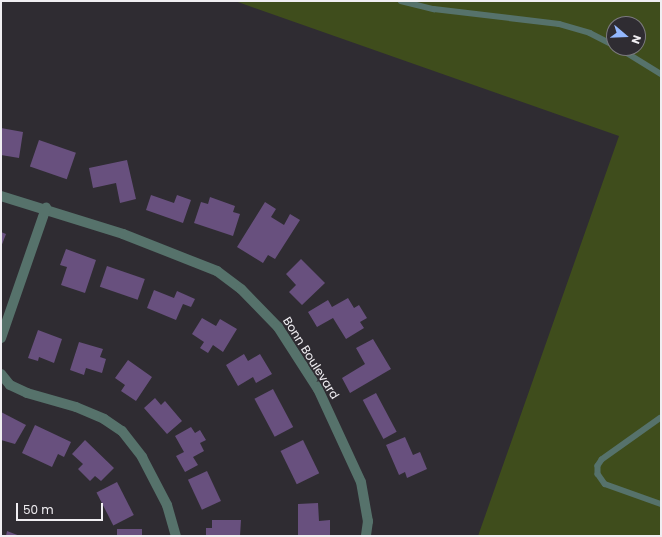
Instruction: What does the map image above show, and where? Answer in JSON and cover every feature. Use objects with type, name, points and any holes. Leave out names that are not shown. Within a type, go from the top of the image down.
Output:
[{"type":"street","name":"Bonn Boulevard","points":[[1,196],[46,208],[123,234],[216,271],[241,289],[278,327],[318,389],[361,482],[368,521],[366,536]]},
{"type":"street","points":[[1,338],[46,208]]},
{"type":"street","points":[[1,374],[10,385],[27,393],[76,407],[104,419],[122,431],[142,457],[167,505],[176,536]]},
{"type":"lane","points":[[401,1],[434,9],[559,24],[590,33],[606,41]]},
{"type":"lane","points":[[632,56],[661,74]]},
{"type":"lane","points":[[661,418],[602,460],[598,466],[598,474],[605,484],[661,504]]},
{"type":"green space","points":[[235,1],[661,1],[661,536],[478,536],[619,136]]},
{"type":"building","points":[[1,128],[23,132],[19,158],[1,155]]},
{"type":"building","points":[[39,140],[76,153],[67,179],[30,166]]},
{"type":"building","points":[[127,160],[136,199],[120,203],[116,183],[93,188],[89,168]]},
{"type":"building","points":[[151,195],[174,203],[177,195],[191,200],[183,223],[146,210]]},
{"type":"building","points":[[210,197],[235,206],[233,212],[240,214],[233,236],[194,223],[201,202],[208,204]]},
{"type":"building","points":[[265,202],[276,209],[271,217],[284,225],[290,214],[300,220],[275,259],[268,255],[263,263],[237,247]]},
{"type":"building","points":[[1,232],[6,234],[1,247]]},
{"type":"building","points":[[66,249],[96,260],[85,293],[61,285],[67,267],[60,265]]},
{"type":"building","points":[[301,259],[325,283],[302,305],[289,292],[296,285],[286,274]]},
{"type":"building","points":[[107,266],[145,279],[138,300],[100,287]]},
{"type":"building","points":[[154,290],[174,298],[177,291],[195,299],[191,307],[183,304],[176,320],[147,308]]},
{"type":"building","points":[[348,298],[354,308],[359,305],[367,318],[360,322],[364,328],[346,339],[333,318],[317,327],[308,312],[328,300],[332,307]]},
{"type":"building","points":[[202,318],[216,326],[220,319],[237,329],[223,352],[213,345],[208,353],[200,348],[204,342],[192,334]]},
{"type":"building","points":[[38,330],[62,339],[54,363],[39,357],[38,361],[28,358]]},
{"type":"building","points":[[373,339],[391,369],[350,393],[342,378],[365,364],[356,348]]},
{"type":"building","points":[[79,342],[103,349],[100,357],[106,359],[102,373],[86,368],[84,375],[70,370]]},
{"type":"building","points":[[244,354],[248,361],[260,354],[272,374],[256,383],[253,377],[238,386],[226,365]]},
{"type":"building","points":[[128,360],[152,377],[136,401],[121,391],[125,385],[115,378]]},
{"type":"building","points":[[273,389],[293,427],[275,437],[254,399]]},
{"type":"building","points":[[376,393],[397,432],[383,439],[363,400]]},
{"type":"building","points":[[155,398],[161,405],[165,401],[182,421],[167,434],[144,408]]},
{"type":"building","points":[[1,412],[26,425],[15,444],[1,440]]},
{"type":"building","points":[[35,425],[71,442],[64,457],[58,454],[52,467],[22,453]]},
{"type":"building","points":[[191,427],[195,433],[200,430],[206,440],[200,443],[204,451],[193,457],[198,465],[185,472],[176,456],[184,452],[175,436]]},
{"type":"building","points":[[405,437],[413,455],[420,452],[427,469],[407,478],[405,472],[399,475],[386,445]]},
{"type":"building","points":[[85,440],[114,468],[101,481],[95,476],[90,481],[78,469],[83,464],[72,454]]},
{"type":"building","points":[[303,440],[319,473],[297,484],[281,451]]},
{"type":"building","points":[[207,471],[221,501],[202,510],[188,480]]},
{"type":"building","points":[[117,482],[134,515],[113,525],[97,492]]},
{"type":"building","points":[[318,503],[319,521],[330,520],[330,535],[298,535],[298,504]]},
{"type":"building","points":[[212,520],[241,520],[240,536],[206,536],[206,528],[212,528]]},
{"type":"building","points":[[117,529],[142,529],[142,536],[117,536]]},
{"type":"building","points":[[7,531],[20,536],[6,536]]}]
